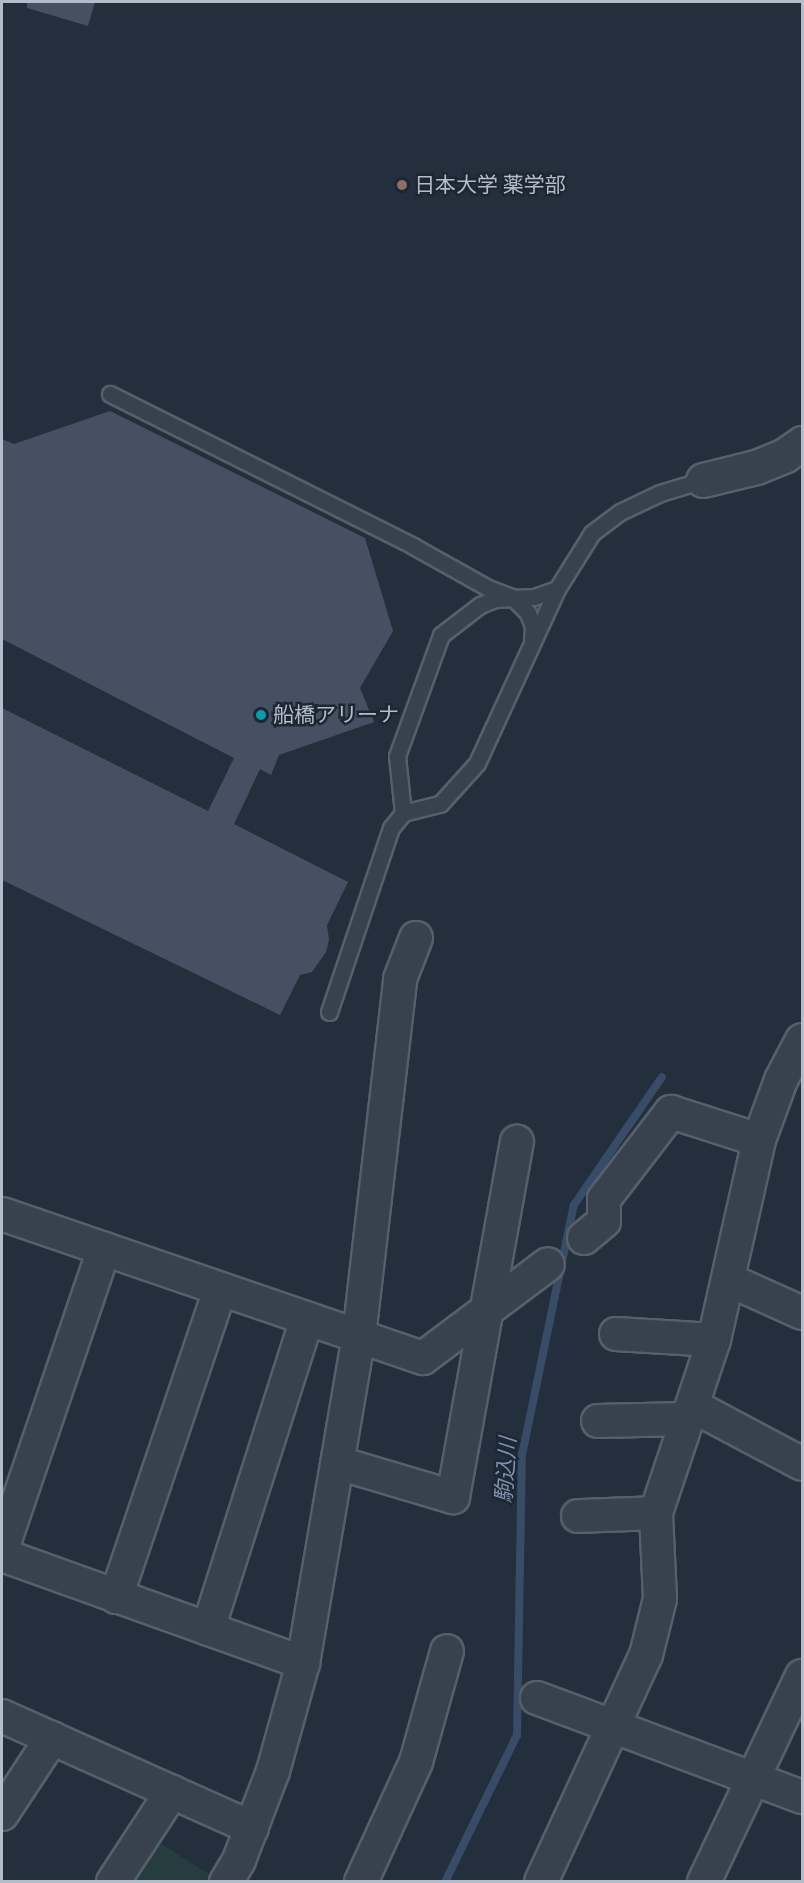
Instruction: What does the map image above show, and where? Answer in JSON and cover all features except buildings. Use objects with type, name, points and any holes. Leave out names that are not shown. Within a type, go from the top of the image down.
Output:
[{"type":"street","points":[[704,480],[756,467],[785,455],[802,442]]},
{"type":"street","points":[[241,1874],[252,1828],[273,1771],[303,1663],[359,1336],[399,979],[416,938]]},
{"type":"street","points":[[541,1881],[646,1655],[660,1599],[656,1512],[714,1340],[759,1140],[792,1087],[802,1040]]},
{"type":"street","points":[[584,1238],[604,1221],[604,1199],[671,1112],[759,1140]]},
{"type":"street","points":[[338,1463],[453,1497],[517,1142]]},
{"type":"street","points":[[2,1214],[423,1358],[548,1264]]},
{"type":"street","points":[[2,1549],[104,1249]]},
{"type":"street","points":[[729,1280],[801,1309]]},
{"type":"street","points":[[116,1597],[220,1289]]},
{"type":"street","points":[[208,1629],[307,1318]]},
{"type":"street","points":[[616,1334],[714,1340]]},
{"type":"street","points":[[598,1421],[690,1412],[802,1464]]},
{"type":"street","points":[[578,1516],[656,1512]]},
{"type":"street","points":[[2,1555],[303,1663]]},
{"type":"street","points":[[361,1881],[416,1762],[447,1651]]},
{"type":"street","points":[[704,1881],[802,1676]]},
{"type":"street","points":[[537,1698],[802,1797]]},
{"type":"street","points":[[2,1716],[252,1828]]},
{"type":"street","points":[[2,1814],[52,1738]]},
{"type":"street","points":[[113,1881],[172,1792]]},
{"type":"lane","points":[[110,394],[412,546],[488,588],[512,597],[528,613],[533,627],[532,644]]},
{"type":"lane","points":[[329,1012],[391,828],[403,813],[440,804],[477,763],[557,589],[592,533],[620,512],[660,493],[704,480]]},
{"type":"lane","points":[[403,813],[397,756],[441,635],[480,605],[495,598],[534,597],[557,589]]},
{"type":"green space","points":[[154,1839],[215,1878],[212,1882],[126,1882]]},
{"type":"waterway","name":"駒込川","points":[[445,1882],[517,1735],[522,1455],[574,1205],[662,1077]]},
{"type":"place","name":"日本大学 薬学部","points":[[402,185]]},
{"type":"place","name":"船橋アリーナ","points":[[261,715]]}]
